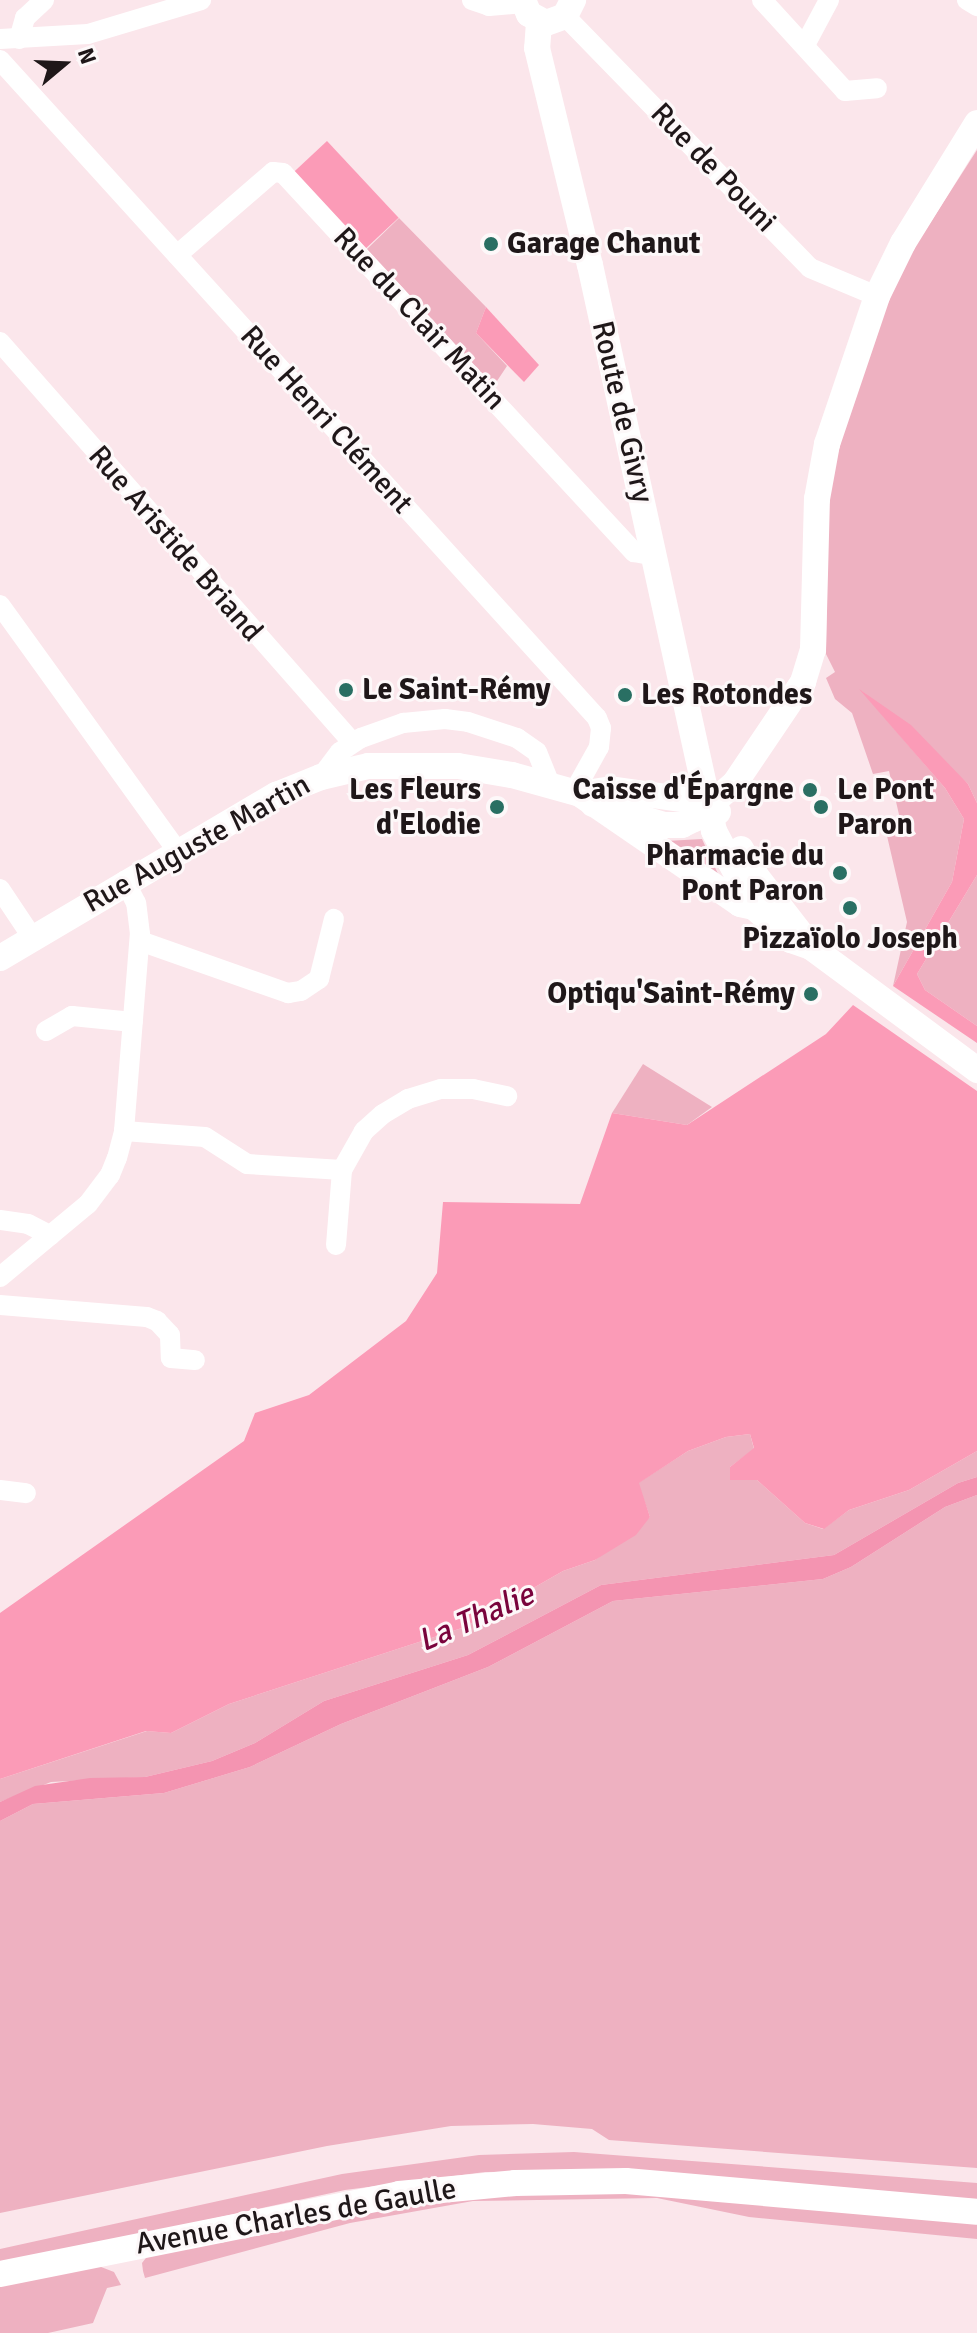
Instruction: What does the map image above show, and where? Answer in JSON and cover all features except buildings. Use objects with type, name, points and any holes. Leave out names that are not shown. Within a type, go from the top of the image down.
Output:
[{"type":"main road","points":[[523,7],[553,23],[569,8]]},
{"type":"main road","name":"Route de Givry","points":[[523,7],[537,48],[655,556],[714,831],[754,907]]},
{"type":"main road","points":[[710,803],[735,783],[803,682],[810,661],[815,613],[817,499],[827,444],[877,296],[903,243],[977,123]]},
{"type":"main road","points":[[321,777],[368,766],[407,764],[501,773],[574,794],[740,904],[754,907],[791,940],[811,947]]},
{"type":"main road","name":"Rue Auguste Martin","points":[[0,958],[125,881],[276,795],[321,777]]},
{"type":"main road","points":[[574,794],[610,789],[710,803],[727,824],[756,876],[811,947],[977,1070]]},
{"type":"main road","name":"Avenue Charles de Gaulle","points":[[0,2274],[385,2196],[515,2183],[626,2181],[977,2212]]},
{"type":"street","points":[[9,39],[44,0]]},
{"type":"street","points":[[9,39],[88,34],[201,0]]},
{"type":"street","points":[[472,0],[489,6],[523,7]]},
{"type":"street","points":[[762,0],[845,91],[877,88]]},
{"type":"street","points":[[805,45],[829,0]]},
{"type":"street","points":[[967,0],[977,6]]},
{"type":"street","name":"Rue de Pouni","points":[[569,8],[810,268],[877,296]]},
{"type":"street","name":"Rue Henri Clément","points":[[0,60],[597,718],[601,728],[599,747],[574,794]]},
{"type":"street","name":"Rue du Clair Matin","points":[[177,255],[273,172],[283,173],[634,552],[655,556]]},
{"type":"street","name":"Rue Aristide Briand","points":[[0,342],[353,743]]},
{"type":"street","points":[[0,605],[178,852]]},
{"type":"street","name":"Rue Auguste Martin","points":[[321,777],[340,752],[384,728],[423,719],[468,722],[517,738],[537,752],[574,794]]},
{"type":"street","points":[[0,1277],[100,1191],[110,1175],[124,1131],[140,941],[140,918],[125,881]]},
{"type":"street","points":[[0,889],[32,937]]},
{"type":"street","points":[[140,941],[288,993],[301,991],[319,979],[334,919]]},
{"type":"street","points":[[46,1031],[72,1016],[133,1022]]},
{"type":"street","points":[[336,1245],[342,1170],[364,1131],[408,1099],[441,1089],[473,1089],[507,1096]]},
{"type":"street","points":[[124,1131],[205,1137],[247,1164],[342,1170]]},
{"type":"street","points":[[0,1220],[28,1224],[50,1235]]},
{"type":"street","points":[[0,1305],[147,1317],[157,1321],[170,1335],[171,1358],[195,1360]]},
{"type":"street","points":[[0,1490],[26,1493]]},
{"type":"shaded area","points":[[327,141],[399,218],[366,248],[294,172]]},
{"type":"shaded area","points":[[977,150],[977,803],[968,784],[862,691],[945,788],[964,819],[952,882],[893,986],[907,922],[884,823],[900,819],[889,771],[873,774],[852,713],[835,699],[826,678],[835,672],[826,654],[831,479],[879,323],[907,259]]},
{"type":"shaded area","points":[[399,218],[486,307],[476,333],[507,366],[493,387],[366,250]]},
{"type":"shaded area","points":[[486,307],[539,365],[524,382],[476,333]]},
{"type":"shaded area","points":[[859,689],[911,725],[968,784],[977,803],[977,875],[917,974],[925,990],[977,1026],[977,1043],[893,986],[952,882],[964,819],[945,788]]},
{"type":"shaded area","points":[[702,839],[724,887],[666,841]]},
{"type":"shaded area","points":[[977,875],[977,1026],[925,990],[917,974]]},
{"type":"shaded area","points":[[853,1005],[977,1091],[977,1451],[909,1490],[849,1510],[824,1529],[805,1523],[757,1480],[730,1480],[730,1467],[754,1448],[750,1434],[726,1437],[688,1451],[639,1483],[650,1517],[636,1535],[595,1560],[563,1571],[465,1627],[229,1704],[171,1733],[146,1731],[0,1779],[0,1613],[244,1441],[255,1413],[309,1395],[406,1321],[437,1273],[443,1202],[580,1204],[612,1113],[687,1125],[826,1034]]},
{"type":"shaded area","points":[[643,1064],[712,1107],[687,1125],[612,1113]]},
{"type":"shaded area","points":[[750,1434],[754,1449],[730,1467],[757,1480],[805,1523],[823,1529],[849,1510],[909,1490],[977,1451],[977,1477],[958,1483],[834,1555],[601,1585],[468,1655],[324,1701],[255,1743],[212,1761],[145,1777],[51,1782],[0,1802],[0,1779],[147,1731],[171,1733],[229,1704],[465,1627],[563,1571],[595,1560],[650,1517],[638,1483],[688,1451],[726,1437]]},
{"type":"shaded area","points":[[977,1477],[977,1495],[945,1507],[851,1567],[823,1579],[613,1601],[488,1667],[341,1724],[250,1767],[164,1793],[33,1804],[0,1821],[0,1802],[35,1786],[90,1778],[145,1777],[212,1761],[255,1743],[324,1701],[468,1655],[601,1585],[834,1555],[958,1483]]},
{"type":"shaded area","points":[[977,1495],[977,2168],[609,2140],[592,2129],[533,2124],[451,2126],[327,2146],[0,2213],[0,1821],[33,1804],[164,1793],[250,1767],[341,1724],[488,1667],[613,1601],[823,1579],[851,1567],[945,1507]]},
{"type":"shaded area","points":[[574,2152],[977,2183],[977,2203],[915,2194],[648,2171],[485,2172],[345,2190],[0,2265],[0,2249],[342,2174],[479,2155]]},
{"type":"shaded area","points":[[582,2189],[977,2222],[977,2239],[749,2217],[657,2198],[473,2201],[350,2223],[145,2278],[143,2271],[142,2263],[149,2254],[388,2204]]},
{"type":"shaded area","points":[[96,2265],[114,2272],[121,2285],[107,2288],[93,2323],[48,2333],[0,2333],[0,2283]]},
{"type":"place","name":"Garage Chanut","points":[[491,244]]},
{"type":"place","name":"Le Saint-Rémy","points":[[346,690]]},
{"type":"place","name":"Les Rotondes","points":[[625,695]]},
{"type":"place","name":"Caisse d'Épargne","points":[[810,790]]},
{"type":"place","name":"Les Fleurs d'Elodie","points":[[497,807]]},
{"type":"place","name":"Le Pont Paron","points":[[821,807]]},
{"type":"place","name":"Pharmacie du Pont Paron","points":[[840,873]]},
{"type":"place","name":"Pizzaïolo Joseph","points":[[850,908]]},
{"type":"place","name":"Optiqu'Saint-Rémy","points":[[811,994]]},
{"type":"water label","name":"La Thalie","points":[[476,1618]]}]
